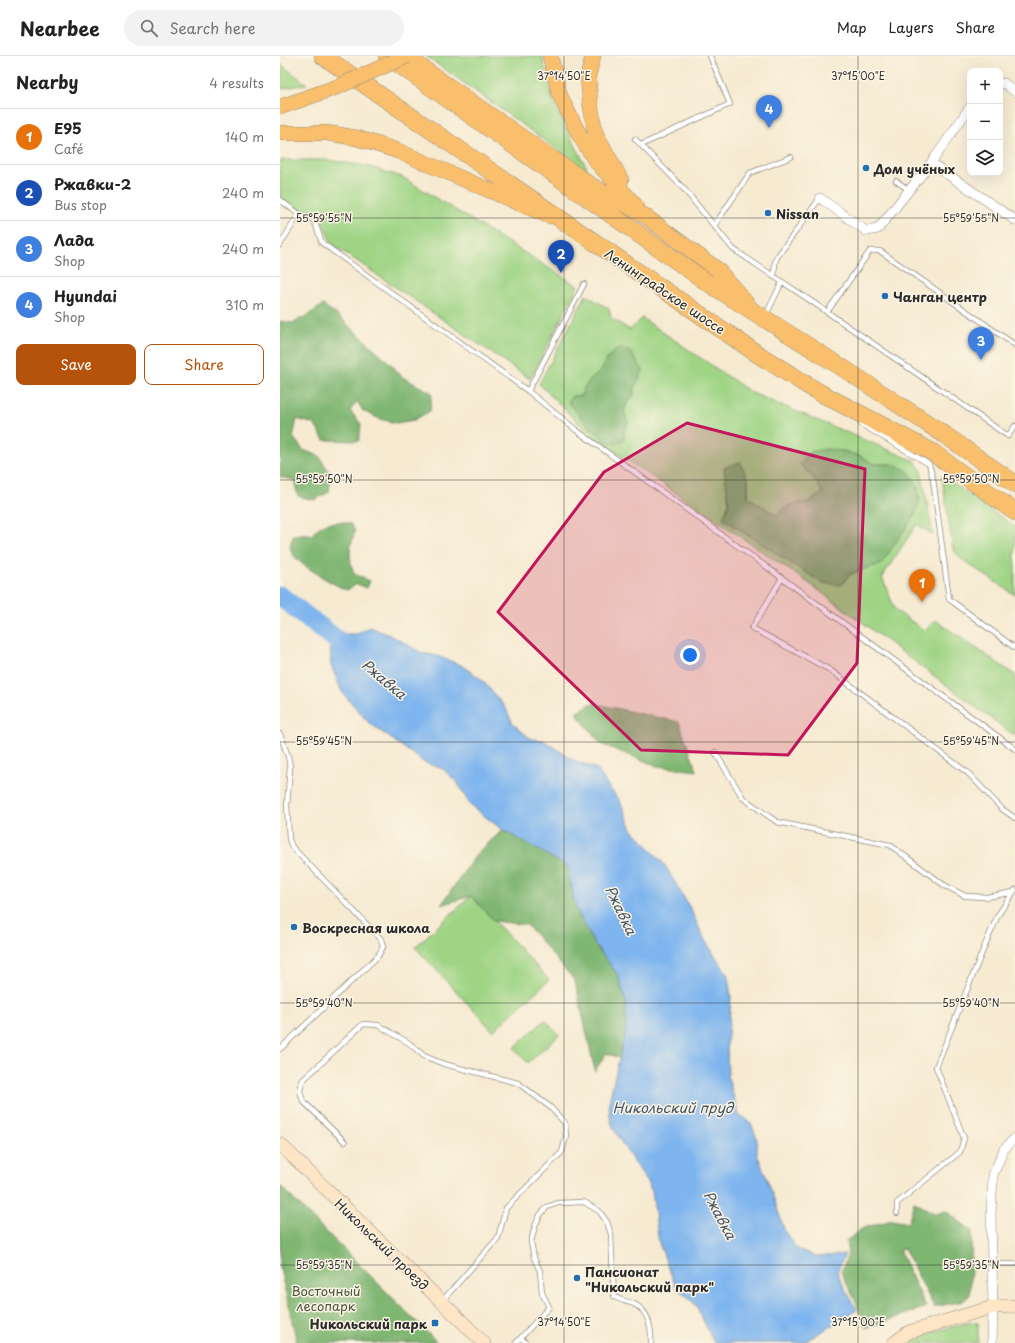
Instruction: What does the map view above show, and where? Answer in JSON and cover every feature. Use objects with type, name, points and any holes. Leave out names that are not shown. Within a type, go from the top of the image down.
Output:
[{"type":"highway","name":"Ленинградское шоссе","points":[[323,56],[759,355],[814,390],[932,452],[1015,512]]},
{"type":"highway","points":[[387,56],[705,281],[945,435],[1015,484]]},
{"type":"main road","points":[[280,107],[337,87],[407,56],[591,185],[645,216],[718,270],[758,314]]},
{"type":"main road","points":[[550,56],[560,96],[579,134],[595,160],[645,216]]},
{"type":"main road","points":[[593,56],[588,76],[595,132],[616,172],[645,216]]},
{"type":"main road","points":[[280,133],[327,133],[356,138],[398,151],[570,225]]},
{"type":"street","points":[[1003,84],[1015,92]]},
{"type":"street","points":[[820,198],[866,231],[878,229],[931,163],[967,111]]},
{"type":"street","points":[[931,163],[1015,220]]},
{"type":"street","points":[[992,1343],[993,1307],[991,1215],[993,1175],[1004,1149],[1015,1138]]},
{"type":"street","name":"Никольский проезд","points":[[280,1144],[484,1343]]},
{"type":"street","points":[[894,1343],[909,1332],[993,1307],[1015,1306]]},
{"type":"lane","points":[[641,144],[730,104],[710,56]]},
{"type":"lane","points":[[636,139],[684,189],[732,249],[1008,436],[1015,426]]},
{"type":"lane","points":[[714,226],[750,173],[791,157]]},
{"type":"lane","points":[[896,181],[909,190]]},
{"type":"lane","points":[[774,277],[777,257],[820,198]]},
{"type":"lane","points":[[280,200],[299,214],[314,220],[322,243],[528,391],[576,430],[782,578],[1015,749]]},
{"type":"lane","points":[[280,245],[299,214]]},
{"type":"lane","points":[[827,312],[870,251],[880,251],[1015,345]]},
{"type":"lane","points":[[758,314],[782,282]]},
{"type":"lane","points":[[528,391],[584,284]]},
{"type":"lane","points":[[814,390],[844,411]]},
{"type":"lane","points":[[856,420],[929,464],[933,479],[949,599],[1015,648]]},
{"type":"lane","points":[[782,578],[752,628],[830,670],[968,773],[1002,810],[1015,818]]},
{"type":"lane","points":[[280,734],[288,756],[290,767],[287,806],[289,839],[292,847],[382,939],[383,947],[378,956],[280,1049]]},
{"type":"lane","points":[[715,752],[743,798],[777,822],[890,845],[944,885],[965,896],[987,898],[1014,891]]},
{"type":"lane","points":[[897,1213],[897,1203],[960,1152],[964,1138],[936,1067],[998,915],[1014,891]]},
{"type":"lane","points":[[345,1142],[303,1101],[300,1091],[302,1081],[363,1024],[378,1025],[409,1043],[424,1056],[444,1064],[518,1083],[550,1107],[564,1123],[566,1137],[562,1152],[506,1208],[498,1238],[442,1302]]},
{"type":"lane","points":[[516,1343],[549,1307],[542,1293],[540,1271],[534,1258],[531,1242],[534,1226],[540,1215],[547,1207],[558,1203],[584,1202],[599,1211],[607,1222],[611,1234],[614,1296],[618,1300],[635,1304],[642,1309],[650,1323],[651,1343]]},
{"type":"lane","points":[[992,1264],[1015,1264]]},
{"type":"lane","points":[[521,1338],[526,1343]]},
{"type":"highlighted area","points":[[687,423],[865,469],[857,663],[788,755],[641,750],[498,612],[604,472]]},
{"type":"green space","points":[[426,56],[542,56],[553,102],[589,172]]},
{"type":"green space","points":[[280,64],[307,84],[280,89]]},
{"type":"green space","points":[[280,160],[327,160],[367,166],[402,177],[578,286],[530,379],[332,244],[320,217],[280,202]]},
{"type":"green space","points":[[586,295],[609,309],[611,318],[630,330],[642,318],[752,393],[915,461],[921,470],[933,535],[917,524],[882,577],[895,610],[925,631],[935,620],[1015,675],[1015,736],[813,586],[592,436],[539,384]],"holes":[[[612,353],[633,356],[637,364],[643,370],[635,387],[633,396],[627,403],[624,411],[628,423],[624,430],[624,440],[615,444],[606,441],[586,423],[572,396],[581,396],[589,381],[602,370],[605,362]],[[843,451],[860,456],[874,464],[891,464],[881,564],[849,575],[723,519],[729,503],[748,479],[748,497],[776,515],[789,505],[808,502],[823,493],[813,477],[800,465]]]},
{"type":"green space","points":[[323,305],[337,315],[391,364],[402,377],[432,393],[430,411],[414,420],[396,423],[380,419],[363,411],[357,401],[350,411],[361,424],[359,441],[324,440],[314,424],[297,419],[293,437],[303,450],[319,456],[331,475],[329,492],[314,500],[298,496],[294,480],[280,477],[280,321],[292,323]]},
{"type":"green space","points":[[619,348],[628,349],[643,370],[635,387],[633,396],[627,403],[624,411],[628,423],[624,430],[624,440],[615,444],[606,441],[599,435],[586,423],[568,402],[572,396],[581,396],[589,381],[602,370],[605,362],[612,353]]},
{"type":"green space","points":[[826,449],[843,451],[860,456],[874,464],[891,464],[907,470],[917,484],[920,500],[914,516],[881,564],[849,575],[842,585],[822,583],[723,519],[729,503],[724,468],[740,462],[748,479],[748,497],[776,515],[789,505],[808,502],[823,493],[813,477],[800,465],[810,452]]},
{"type":"green space","points":[[942,477],[945,477],[1015,527],[1015,595],[961,559],[953,549]]},
{"type":"green space","points":[[342,522],[351,524],[355,531],[350,548],[351,562],[354,574],[370,581],[367,588],[357,584],[347,590],[342,588],[308,568],[295,557],[291,551],[291,544],[294,535],[312,535],[322,525]]},
{"type":"green space","points":[[592,703],[679,722],[697,771],[657,766],[601,744],[576,713]]},
{"type":"green space","points":[[503,830],[567,865],[576,909],[594,943],[618,975],[626,1002],[626,1029],[620,1058],[606,1053],[595,1071],[575,981],[527,925],[494,921],[471,896],[441,905],[477,853]]},
{"type":"green space","points":[[471,896],[549,980],[493,1031],[415,947]]},
{"type":"green space","points":[[545,1020],[559,1035],[528,1063],[514,1048]]},
{"type":"green space","name":"Восточный лесопарк","points":[[280,1186],[438,1343],[297,1343],[280,1268]]},
{"type":"green space","points":[[914,1202],[936,1214],[946,1211],[972,1231],[970,1295],[963,1301],[934,1307],[904,1248],[899,1250],[926,1307],[866,1328],[856,1302],[841,1272],[848,1255],[846,1241],[863,1228],[892,1220],[908,1223]]},
{"type":"green space","points":[[971,1322],[978,1323],[978,1343],[907,1343],[906,1339]]},
{"type":"water","name":"Никольский пруд","points":[[370,627],[394,637],[422,653],[437,656],[461,665],[482,680],[505,707],[513,724],[531,739],[543,740],[573,760],[597,769],[620,801],[632,829],[664,864],[690,908],[704,939],[728,975],[731,998],[727,1045],[728,1078],[739,1115],[751,1123],[757,1139],[757,1154],[785,1232],[796,1248],[817,1257],[845,1254],[837,1272],[857,1310],[803,1343],[714,1343],[696,1305],[676,1287],[659,1243],[652,1191],[613,1128],[610,1117],[609,1102],[626,1029],[626,1002],[618,975],[594,943],[576,909],[567,866],[503,830],[470,805],[457,782],[443,769],[425,763],[368,722],[342,692],[331,665],[330,643],[340,634],[357,634]]},
{"type":"waterway","name":"Ржавка","points":[[280,596],[356,655]]},
{"type":"place","name":"Hyundai","points":[[769,128]]},
{"type":"place","name":"Дом учёных","points":[[866,168]]},
{"type":"place","name":"Nissan","points":[[768,213]]},
{"type":"place","name":"Ржавки-2","points":[[561,273]]},
{"type":"place","name":"Чанган центр","points":[[885,296]]},
{"type":"place","name":"Лада","points":[[981,360]]},
{"type":"place","name":"E95","points":[[922,602]]},
{"type":"place","name":"Воскресная школа","points":[[294,927]]},
{"type":"place","name":"Пансионат \"Никольский парк\"","points":[[577,1278]]},
{"type":"place","name":"Никольский парк","points":[[435,1323]]}]
